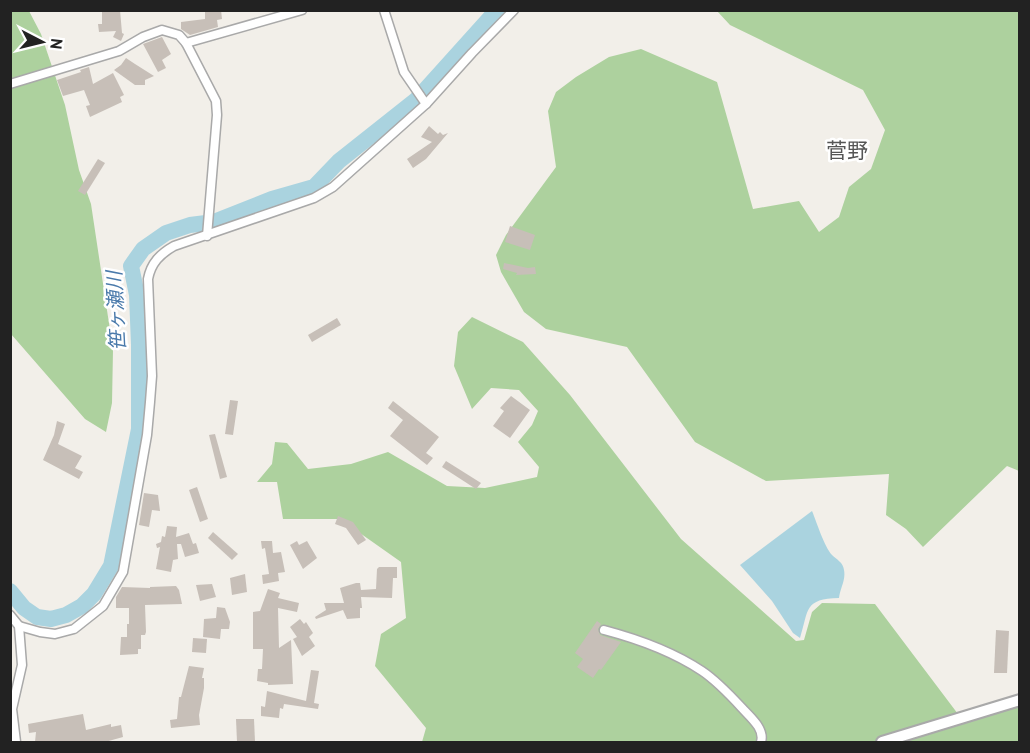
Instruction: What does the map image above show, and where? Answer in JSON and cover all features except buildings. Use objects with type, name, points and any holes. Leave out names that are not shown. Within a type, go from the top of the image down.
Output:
[{"type":"street","points":[[186,43],[302,10]]},
{"type":"street","points":[[384,10],[404,72],[424,102]]},
{"type":"street","points":[[19,627],[55,634],[74,629],[103,606],[123,572],[147,435],[152,376],[148,279],[149,271],[159,256],[165,251],[208,232],[314,198],[333,187],[424,102],[514,10]]},
{"type":"street","points":[[10,84],[119,51],[155,31],[162,30],[179,35],[186,43],[216,101],[218,115],[208,232]]},
{"type":"street","points":[[10,615],[19,627],[22,665],[12,709],[16,742]]},
{"type":"street","points":[[604,630],[640,640],[703,672],[726,692],[761,730],[762,742]]},
{"type":"street","points":[[882,742],[1020,700]]},
{"type":"green space","points":[[10,11],[29,11],[41,34],[65,105],[79,170],[91,204],[113,350],[112,403],[106,432],[85,419],[11,334]]},
{"type":"green space","points":[[717,11],[1019,11],[1019,471],[1007,466],[923,547],[906,529],[886,515],[889,474],[766,481],[695,442],[627,347],[546,329],[524,312],[501,272],[496,255],[506,235],[556,167],[548,111],[556,92],[609,57],[641,49],[717,82],[753,209],[799,201],[819,232],[839,217],[849,187],[871,169],[885,130],[863,90],[730,25]]},
{"type":"green space","points":[[472,317],[523,342],[570,395],[681,539],[796,641],[804,640],[812,612],[822,603],[875,604],[964,722],[1019,707],[1019,742],[422,742],[426,728],[375,666],[381,634],[406,618],[401,562],[340,519],[283,519],[277,482],[257,482],[272,464],[275,442],[287,443],[308,469],[351,464],[388,452],[447,486],[485,488],[537,477],[539,467],[518,442],[532,425],[538,411],[519,390],[491,388],[472,409],[454,366],[458,332]]},
{"type":"water","points":[[812,511],[826,546],[842,565],[844,577],[839,598],[819,601],[810,608],[800,638],[793,633],[772,601],[740,565]]},
{"type":"waterway","name":"笹ヶ瀬川","points":[[10,591],[24,608],[37,617],[51,619],[66,615],[82,606],[94,594],[111,566],[139,429],[137,295],[131,266],[143,249],[166,233],[190,225],[214,222],[272,199],[314,187],[339,161],[416,100],[497,10]]},
{"type":"district","name":"菅野","points":[[847,151]]}]
